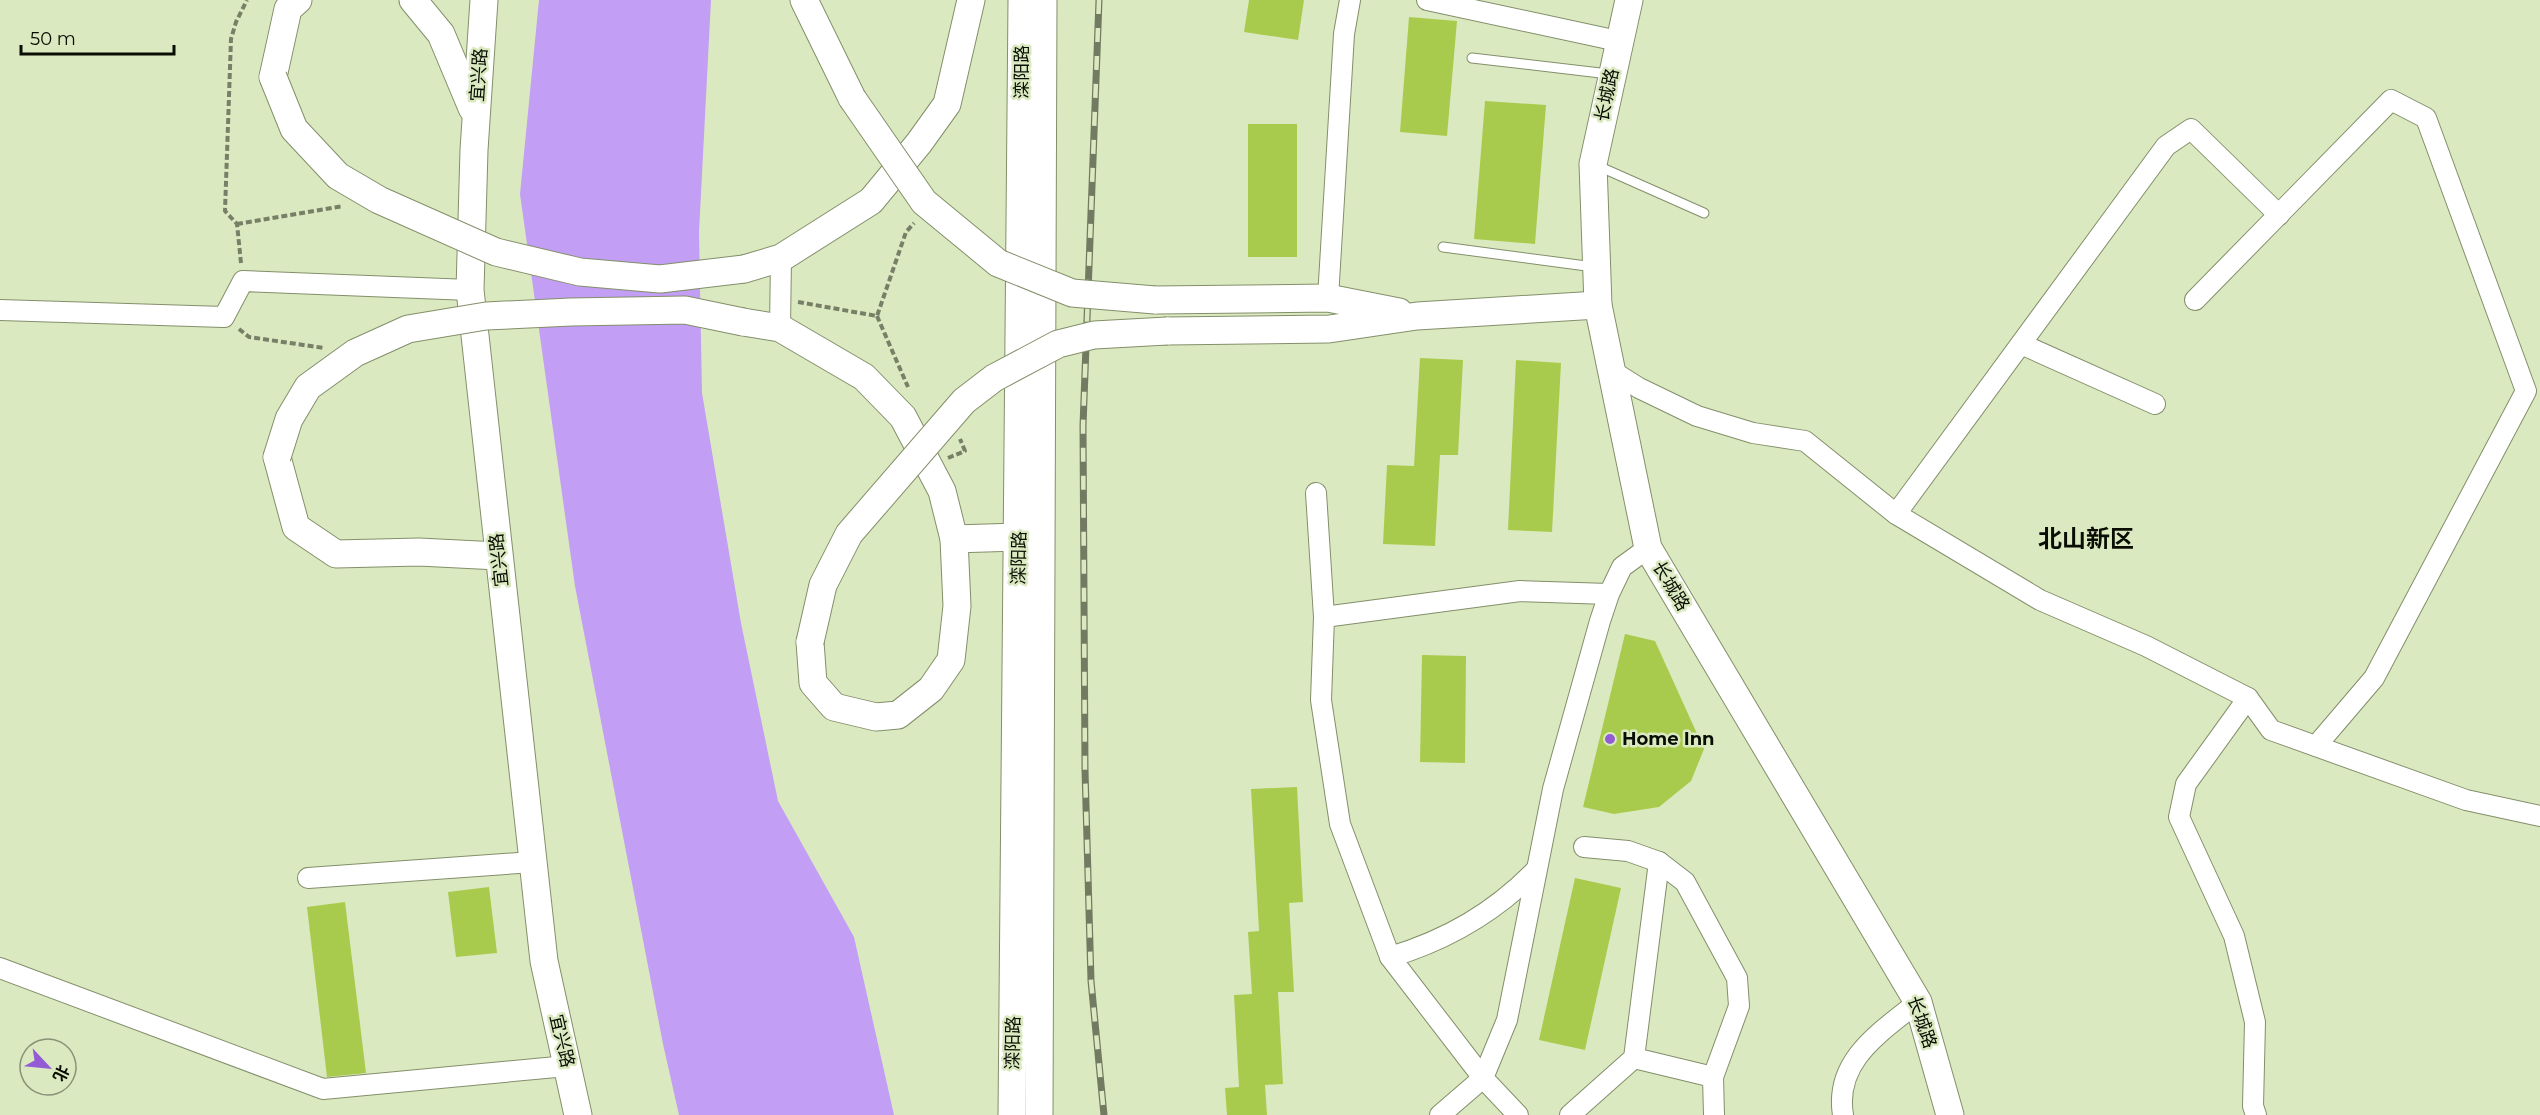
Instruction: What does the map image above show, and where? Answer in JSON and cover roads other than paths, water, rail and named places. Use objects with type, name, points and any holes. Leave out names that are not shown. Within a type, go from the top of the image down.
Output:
[{"type":"street","points":[[298,0],[288,9],[273,77],[294,129],[338,176],[379,200],[496,252],[580,272],[660,279],[744,269],[781,258],[871,201],[919,143],[947,104],[971,0]]},
{"type":"street","points":[[413,0],[441,34],[465,86],[476,120]]},
{"type":"street","name":"宜兴路","points":[[484,0],[476,120],[470,290],[544,961],[578,1115]]},
{"type":"street","points":[[804,0],[852,98],[924,202],[998,263],[1072,293],[1155,300],[1328,298],[1417,316]]},
{"type":"street","name":"滦阳路","points":[[1012,1115],[1019,537],[1022,0]]},
{"type":"street","name":"滦阳路","points":[[1039,1115],[1043,0]]},
{"type":"street","points":[[1328,298],[1344,34],[1350,0]]},
{"type":"street","points":[[1427,0],[1618,41]]},
{"type":"street","name":"长城路","points":[[1629,0],[1618,41],[1593,164],[1596,268],[1598,305],[1648,548],[1918,1002],[1950,1115]]},
{"type":"street","points":[[2195,300],[2391,100],[2426,118],[2526,391],[2374,678],[2316,746]]},
{"type":"street","points":[[1896,514],[2166,146],[2191,129],[2279,215]]},
{"type":"street","points":[[780,328],[781,258]]},
{"type":"street","points":[[0,310],[224,317],[243,281],[470,290]]},
{"type":"street","points":[[498,556],[419,552],[336,555],[296,527],[277,457],[289,419],[308,387],[355,352],[408,329],[486,316],[685,310],[780,328],[864,377],[903,417],[942,491],[954,539],[957,606],[951,660],[931,689],[898,715],[876,717],[834,707],[813,683],[810,642],[823,585],[849,534],[964,401],[994,378],[1058,344],[1094,335],[1167,331],[1329,329],[1417,316],[1598,305]]},
{"type":"street","points":[[2021,344],[2155,404]]},
{"type":"street","points":[[1612,371],[1667,403],[1697,416],[1753,433],[1805,441],[1896,514],[2040,600],[2146,646],[2248,698],[2271,730],[2466,800],[2540,816]]},
{"type":"street","points":[[1316,493],[1324,617],[1321,700],[1340,824],[1390,957],[1483,1078],[1518,1115]]},
{"type":"street","points":[[954,539],[1019,537]]},
{"type":"street","points":[[1440,1115],[1483,1078],[1507,1020],[1552,789],[1609,594],[1622,567],[1648,548]]},
{"type":"street","points":[[1324,617],[1521,591],[1609,594]]},
{"type":"street","points":[[2248,698],[2186,784],[2179,817],[2234,936],[2255,1022],[2253,1106],[2256,1115]]},
{"type":"street","points":[[1584,847],[1628,852],[1659,862],[1685,882],[1737,978],[1739,1006],[1713,1077],[1714,1115]]},
{"type":"street","points":[[308,878],[533,862]]},
{"type":"street","points":[[1570,1115],[1634,1058],[1659,862]]},
{"type":"street","points":[[1390,957],[1415,950],[1463,928],[1502,902],[1536,870]]},
{"type":"street","points":[[0,968],[323,1089],[567,1066]]},
{"type":"street","points":[[1844,1115],[1845,1080],[1857,1055],[1918,1002]]},
{"type":"street","points":[[1634,1058],[1713,1077]]},
{"type":"lane","points":[[1472,58],[1611,75]]},
{"type":"lane","points":[[1593,164],[1704,213]]},
{"type":"lane","points":[[1443,247],[1596,268]]},
{"type":"railway","points":[[1099,0],[1083,426],[1085,770],[1091,981],[1104,1115]]},
{"type":"place","name":"Home Inn","points":[[1610,739]]},
{"type":"district","name":"北山新区","points":[[2086,538]]}]
